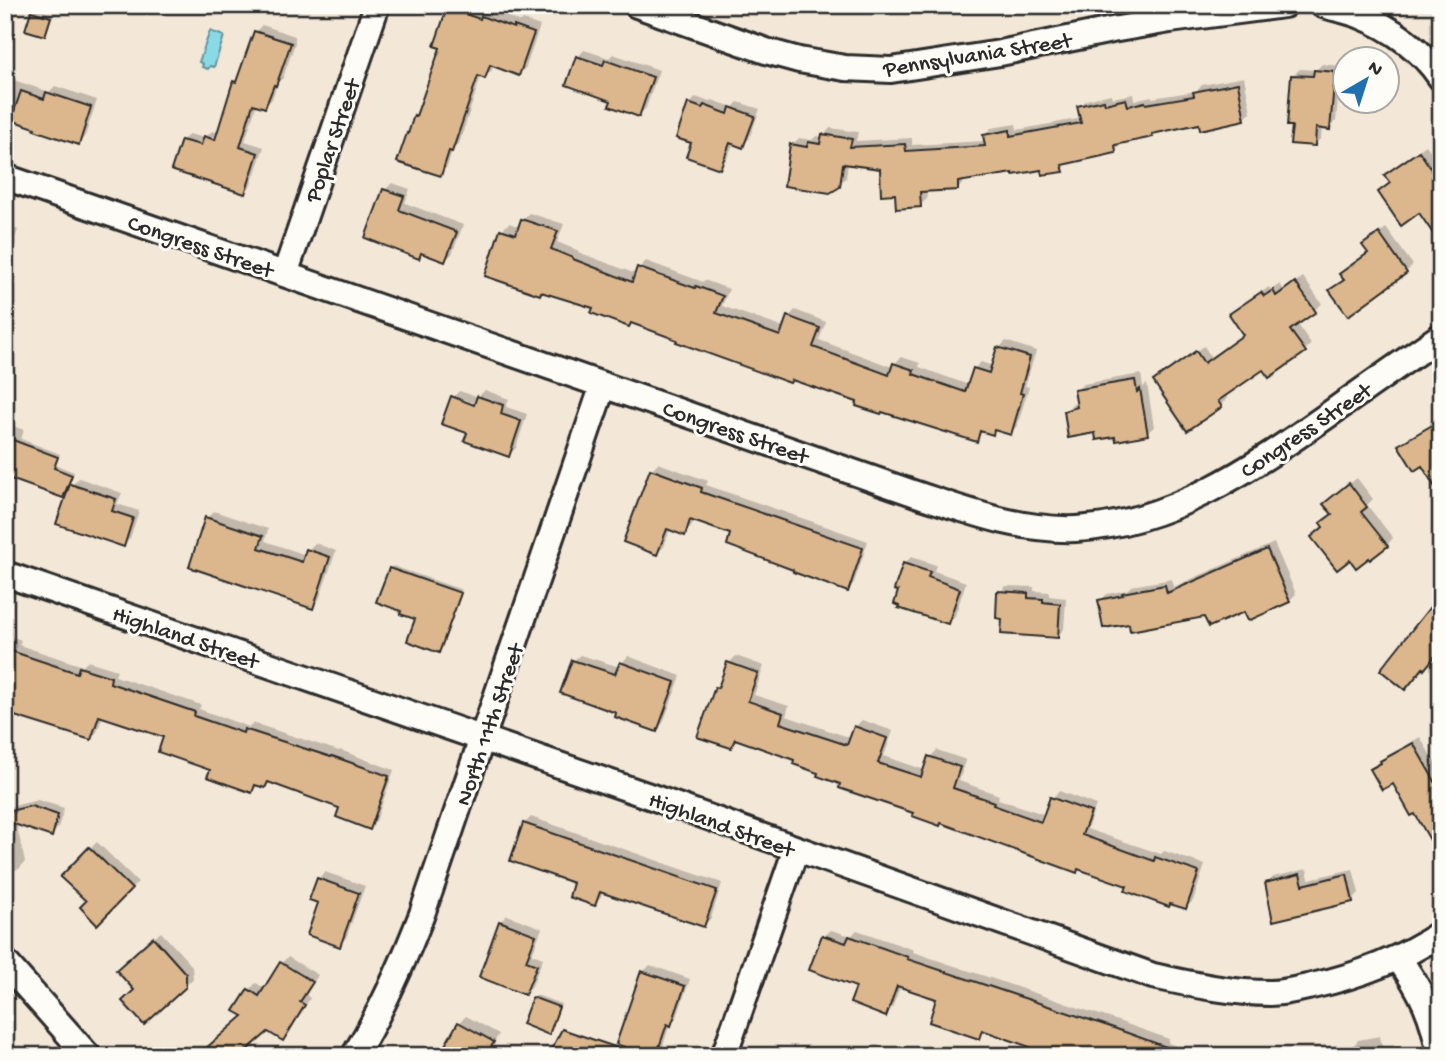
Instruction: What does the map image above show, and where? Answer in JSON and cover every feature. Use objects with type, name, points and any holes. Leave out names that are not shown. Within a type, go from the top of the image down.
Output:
[{"type":"street","name":"Poplar Street","points":[[285,274],[377,5]]},
{"type":"street","name":"Pennsylvania Street","points":[[637,5],[799,60],[845,68],[891,70],[1000,53],[1170,20],[1284,5]]},
{"type":"street","points":[[1323,5],[1360,15],[1389,29],[1414,48],[1441,78]]},
{"type":"street","name":"Congress Street","points":[[5,177],[916,494],[992,519],[1028,526],[1075,529],[1121,523],[1181,503],[1223,484],[1264,460],[1441,336]]},
{"type":"street","name":"North 11th Street","points":[[354,1056],[369,1032],[408,951],[422,915],[603,385]]},
{"type":"street","name":"Highland Street","points":[[5,573],[1153,976],[1211,989],[1270,993],[1300,989],[1344,979],[1398,958],[1441,933]]},
{"type":"street","points":[[724,1056],[796,849]]},
{"type":"street","points":[[1398,958],[1425,1001],[1436,1031],[1440,1056]]},
{"type":"street","points":[[5,962],[88,1056]]},
{"type":"water","points":[[210,31],[224,36],[214,67],[210,66],[208,69],[202,67],[203,64],[199,62]]},
{"type":"building","points":[[447,8],[534,33],[519,76],[490,65],[485,79],[478,76],[441,176],[397,162],[440,48],[434,46]]},
{"type":"building","points":[[31,11],[51,17],[45,36],[25,30]]},
{"type":"building","points":[[254,31],[291,43],[265,108],[253,104],[240,147],[258,153],[245,194],[171,170],[181,140],[201,145],[204,136],[215,140],[233,81],[236,82]]},
{"type":"building","points":[[576,56],[603,65],[605,60],[653,77],[639,117],[609,106],[611,101],[566,85]]},
{"type":"building","points":[[1314,70],[1330,72],[1330,130],[1316,128],[1315,146],[1290,144],[1292,126],[1287,126],[1291,75],[1313,76]]},
{"type":"building","points":[[1238,83],[1245,120],[1200,130],[1199,124],[1152,134],[1153,137],[1115,145],[1116,153],[1062,165],[1064,172],[1042,175],[1041,170],[1013,173],[958,182],[958,190],[920,192],[921,207],[896,209],[895,194],[881,195],[880,169],[843,164],[840,187],[830,193],[784,186],[790,144],[807,147],[808,142],[820,144],[822,134],[852,139],[850,147],[905,144],[906,151],[985,146],[983,135],[1010,130],[1010,136],[1081,123],[1077,106],[1104,100],[1105,104],[1126,99],[1128,106],[1146,104],[1194,96],[1193,92]]},
{"type":"building","points":[[21,91],[44,99],[46,92],[91,107],[79,145],[11,120]]},
{"type":"building","points":[[688,103],[702,108],[704,105],[728,114],[730,107],[755,116],[743,148],[730,143],[720,169],[686,157],[691,143],[676,138]]},
{"type":"building","points":[[1419,151],[1441,183],[1441,245],[1419,213],[1401,226],[1378,192],[1390,183],[1384,175]]},
{"type":"building","points":[[383,189],[404,196],[399,210],[457,232],[445,262],[421,253],[419,259],[365,238]]},
{"type":"building","points":[[521,219],[558,231],[551,249],[573,259],[632,282],[637,267],[723,296],[716,313],[780,336],[787,316],[820,328],[813,347],[889,375],[893,363],[914,370],[913,374],[965,392],[973,368],[989,373],[997,347],[1030,357],[1011,435],[994,430],[993,435],[980,431],[977,442],[882,412],[881,414],[856,406],[857,402],[792,380],[790,383],[631,323],[629,327],[591,313],[593,308],[541,292],[540,295],[485,276],[500,229],[516,234]]},
{"type":"building","points":[[1379,233],[1407,273],[1348,316],[1329,290],[1344,280],[1339,274],[1368,253],[1362,245]]},
{"type":"building","points":[[1295,282],[1316,312],[1290,330],[1306,352],[1269,378],[1263,370],[1218,401],[1222,407],[1187,431],[1153,381],[1196,351],[1204,363],[1243,335],[1229,314],[1261,292],[1264,296],[1273,290],[1276,296]]},
{"type":"building","points":[[1135,380],[1137,392],[1140,389],[1148,435],[1116,441],[1115,437],[1096,440],[1095,433],[1068,438],[1064,411],[1077,407],[1074,390]]},
{"type":"building","points":[[451,396],[474,405],[477,396],[503,405],[501,414],[521,421],[509,457],[464,441],[467,433],[441,424]]},
{"type":"building","points":[[1441,420],[1441,497],[1422,466],[1414,471],[1398,445]]},
{"type":"building","points":[[5,437],[58,457],[54,468],[72,475],[63,498],[5,477]]},
{"type":"building","points":[[650,469],[702,488],[701,492],[863,548],[848,592],[727,545],[730,534],[690,520],[685,536],[667,529],[657,555],[623,542]]},
{"type":"building","points":[[1349,483],[1367,507],[1361,512],[1388,546],[1356,568],[1350,560],[1337,570],[1311,537],[1323,527],[1320,523],[1332,514],[1323,504]]},
{"type":"building","points":[[70,484],[116,499],[112,511],[133,518],[124,547],[56,524]]},
{"type":"building","points":[[205,517],[263,536],[259,548],[302,562],[306,549],[330,557],[313,609],[189,567]]},
{"type":"building","points":[[1267,549],[1290,602],[1248,621],[1244,612],[1209,627],[1204,617],[1130,631],[1129,624],[1103,628],[1098,600],[1165,585],[1167,593]]},
{"type":"building","points":[[903,563],[930,572],[928,577],[960,589],[948,624],[898,608],[899,606],[894,604],[898,591],[894,590]]},
{"type":"building","points":[[389,568],[461,593],[439,653],[407,641],[415,619],[376,602]]},
{"type":"building","points":[[997,591],[1028,593],[1028,598],[1060,604],[1058,638],[1001,634],[1002,619],[996,618]]},
{"type":"building","points":[[1441,593],[1441,649],[1405,690],[1380,670]]},
{"type":"building","points":[[5,649],[77,673],[79,667],[111,677],[110,683],[195,712],[194,716],[243,733],[244,729],[332,756],[389,776],[370,830],[336,817],[339,808],[268,782],[265,788],[255,785],[252,793],[207,777],[210,770],[158,752],[163,737],[99,716],[91,740],[5,713]]},
{"type":"building","points":[[572,660],[615,674],[620,662],[675,682],[657,732],[615,717],[616,713],[560,693]]},
{"type":"building","points":[[727,662],[758,673],[748,701],[783,713],[780,723],[847,745],[854,726],[887,738],[878,763],[921,777],[928,756],[960,767],[953,788],[1041,822],[1050,797],[1091,812],[1082,835],[1154,861],[1155,857],[1199,872],[1186,909],[1170,904],[1169,907],[1125,891],[1127,886],[1078,869],[1077,873],[941,823],[940,826],[912,816],[913,813],[839,788],[840,784],[793,764],[794,760],[735,739],[731,748],[697,737]]},
{"type":"building","points":[[1413,743],[1441,792],[1441,859],[1415,814],[1411,816],[1393,784],[1382,790],[1370,769]]},
{"type":"building","points":[[31,806],[58,815],[52,837],[5,821],[5,812]]},
{"type":"building","points":[[523,823],[717,890],[704,927],[600,892],[595,906],[569,897],[573,883],[510,861]]},
{"type":"building","points":[[89,847],[132,889],[97,925],[80,907],[86,901],[60,877]]},
{"type":"building","points":[[1300,874],[1303,885],[1347,874],[1353,902],[1273,921],[1265,883]]},
{"type":"building","points":[[317,878],[359,893],[340,947],[307,935],[318,903],[309,900]]},
{"type":"building","points":[[499,921],[536,935],[526,961],[537,965],[525,995],[479,977]]},
{"type":"building","points":[[822,935],[846,943],[849,936],[908,957],[907,959],[1183,1053],[1182,1056],[1027,1056],[1030,1047],[982,1030],[979,1039],[929,1022],[936,999],[897,986],[886,1017],[850,1003],[856,987],[809,970]]},
{"type":"building","points":[[153,937],[186,974],[186,987],[144,1025],[122,1001],[134,990],[116,970]]},
{"type":"building","points":[[280,962],[313,982],[300,1002],[305,1005],[283,1041],[268,1032],[240,1056],[197,1056],[243,1016],[234,1011],[248,989],[259,996]]},
{"type":"building","points":[[641,971],[685,986],[671,1026],[667,1024],[656,1056],[616,1044]]},
{"type":"building","points":[[532,997],[559,1007],[549,1035],[522,1024]]},
{"type":"building","points":[[458,1022],[494,1042],[486,1056],[439,1056]]},
{"type":"building","points":[[562,1029],[630,1052],[630,1056],[548,1056]]}]
